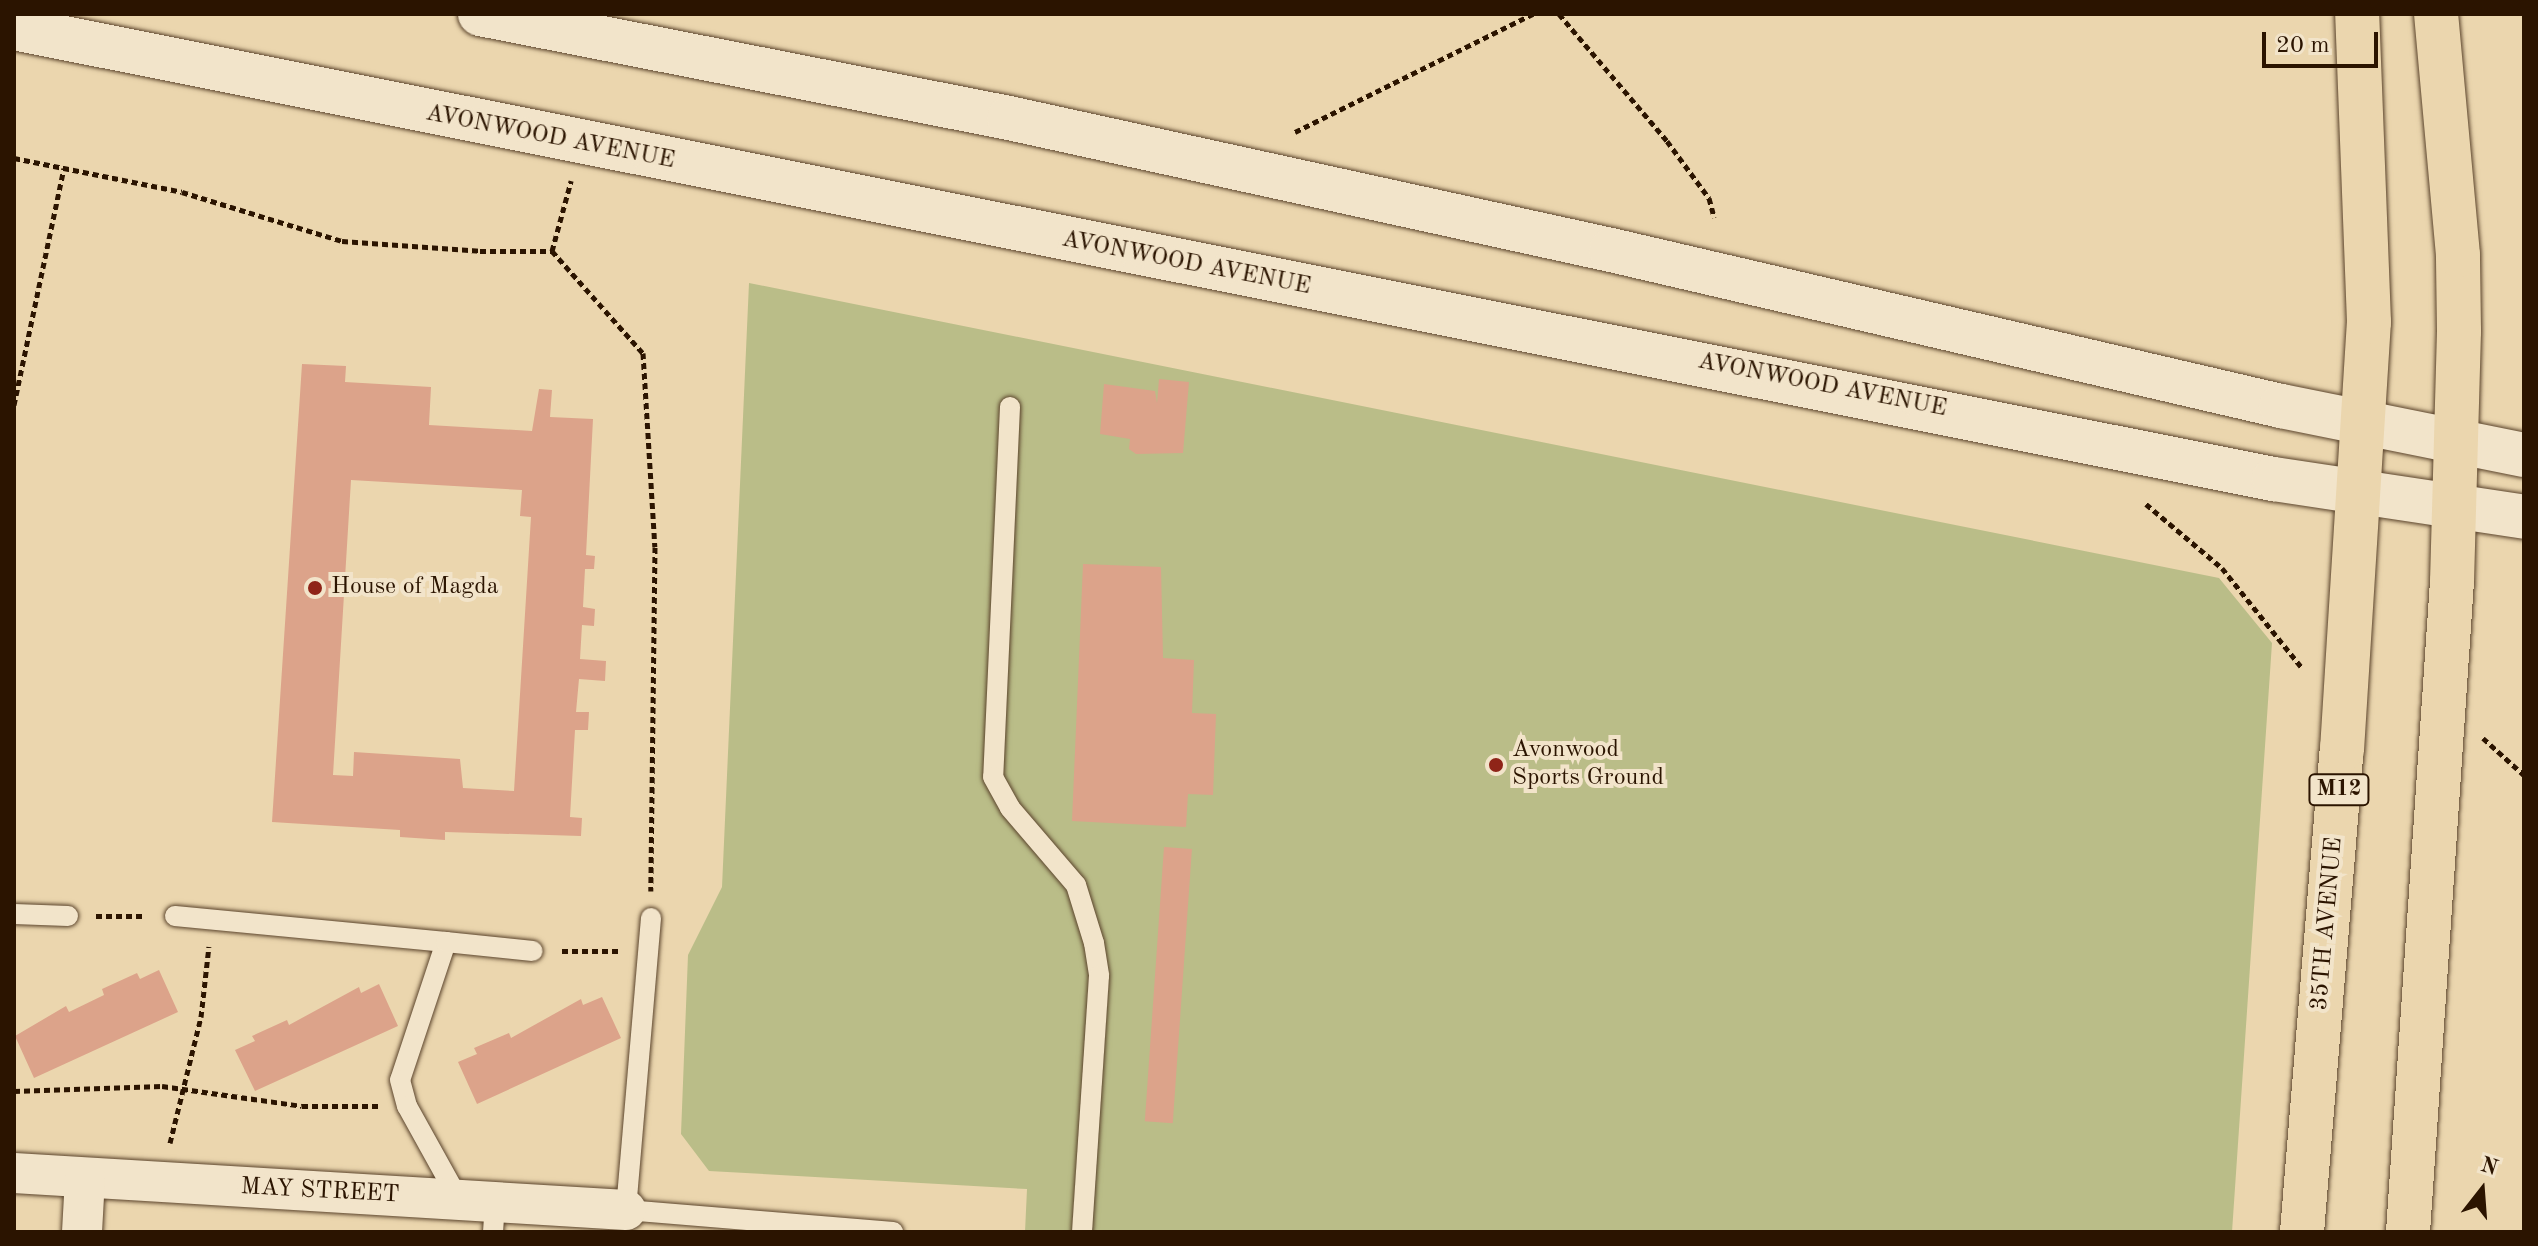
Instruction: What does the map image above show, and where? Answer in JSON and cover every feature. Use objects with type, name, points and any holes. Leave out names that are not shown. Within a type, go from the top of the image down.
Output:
[{"type":"main road","points":[[480,14],[1040,125],[2363,424],[2524,455]]},
{"type":"main road","name":"M12","points":[[2357,14],[2370,248],[2363,424]]},
{"type":"main road","points":[[2408,1232],[2456,443],[2458,255],[2436,14]]},
{"type":"main road","name":"AVONWOOD AVENUE","points":[[14,28],[938,216],[2359,492],[2524,517]]},
{"type":"main road","name":"35TH AVENUE","points":[[2302,1232],[2363,424]]},
{"type":"street","name":"MAY STREET","points":[[14,1173],[482,1211],[626,1210]]},
{"type":"street","points":[[82,1232],[85,1178]]},
{"type":"lane","points":[[1010,407],[993,777],[1010,808],[1076,885],[1094,943],[1099,976],[1082,1232]]},
{"type":"lane","points":[[14,914],[68,916]]},
{"type":"lane","points":[[175,916],[533,951]]},
{"type":"lane","points":[[651,918],[626,1210],[893,1232]]},
{"type":"lane","points":[[446,942],[400,1080],[407,1106],[482,1211]]},
{"type":"path","points":[[1295,132],[1533,14]]},
{"type":"path","points":[[1559,14],[1667,141],[1709,198],[1714,217]]},
{"type":"path","points":[[14,158],[182,192],[342,241],[552,251],[643,353],[655,547],[651,918]]},
{"type":"path","points":[[14,405],[64,168]]},
{"type":"path","points":[[552,251],[571,181]]},
{"type":"path","points":[[2146,504],[2222,568],[2302,668]]},
{"type":"path","points":[[2480,735],[2524,775]]},
{"type":"path","points":[[68,916],[175,916]]},
{"type":"path","points":[[172,1124],[201,1017],[211,921]]},
{"type":"path","points":[[533,951],[649,952]]},
{"type":"path","points":[[14,1091],[182,1089],[302,1106],[407,1106]]},
{"type":"green space","name":"Avonwood Sports Ground","points":[[749,283],[2219,578],[2272,643],[2232,1232],[1025,1232],[1027,1189],[709,1171],[681,1134],[688,955],[722,887]]},
{"type":"building","name":"House of Magda","points":[[302,364],[346,366],[345,382],[431,387],[429,425],[532,431],[539,389],[552,390],[550,417],[593,419],[586,555],[595,556],[594,569],[585,569],[583,607],[595,609],[594,626],[582,625],[580,659],[606,661],[605,681],[579,679],[576,712],[589,712],[588,730],[575,730],[570,817],[582,818],[581,836],[445,832],[445,840],[400,837],[400,830],[272,822]],"holes":[[[351,480],[522,490],[520,516],[531,517],[514,791],[463,788],[460,759],[354,752],[353,776],[333,775]]]},
{"type":"building","points":[[1159,379],[1189,382],[1183,453],[1136,454],[1129,449],[1130,439],[1100,434],[1104,384],[1155,391],[1157,403]]},
{"type":"building","points":[[1083,564],[1161,567],[1163,658],[1194,660],[1192,713],[1216,714],[1213,795],[1188,794],[1186,827],[1072,821]]},
{"type":"building","points":[[1164,847],[1192,849],[1173,1123],[1145,1121]]},
{"type":"building","points":[[159,970],[178,1012],[34,1078],[15,1036],[66,1006],[69,1012],[104,995],[102,989],[137,973],[140,979]]},
{"type":"building","points":[[379,984],[398,1026],[255,1091],[235,1050],[255,1041],[252,1036],[287,1020],[289,1025],[359,987],[361,993]]},
{"type":"building","points":[[602,997],[621,1038],[477,1104],[458,1062],[477,1054],[474,1048],[509,1033],[511,1038],[581,999],[583,1005]]},
{"type":"place","name":"House of Magda","points":[[315,588]]},
{"type":"place","name":"Avonwood Sports Ground","points":[[1496,765]]}]
